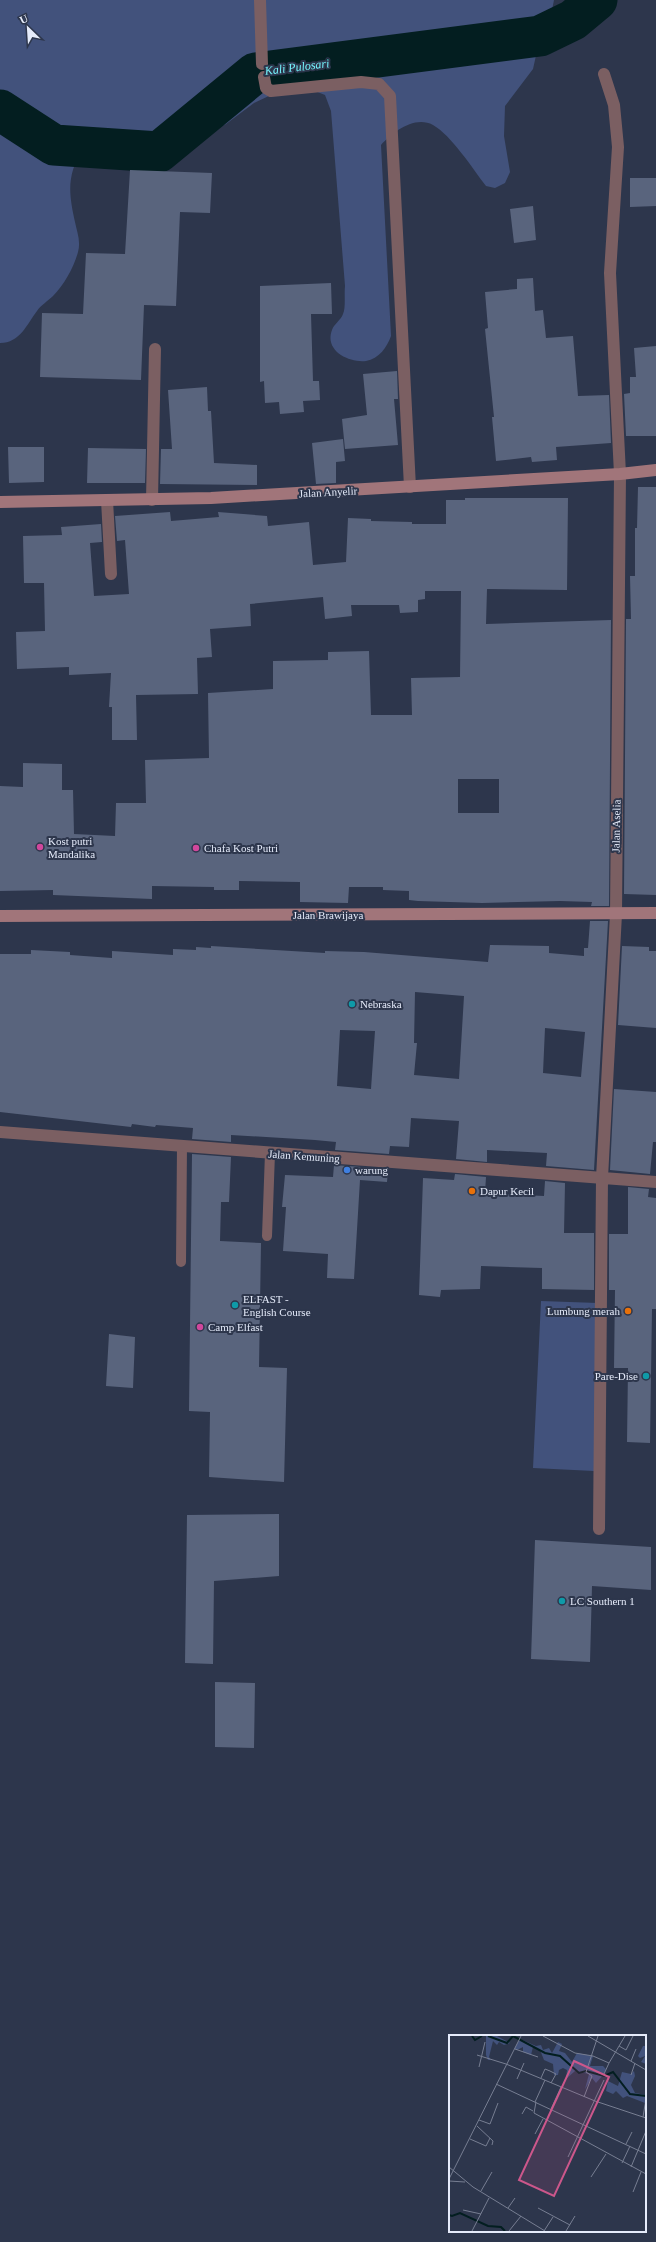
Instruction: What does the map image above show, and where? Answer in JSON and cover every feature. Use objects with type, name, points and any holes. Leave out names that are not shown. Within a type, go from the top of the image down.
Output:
[{"type":"street","points":[[260,0],[262,64]]},
{"type":"street","name":"Jalan Aselia","points":[[599,1529],[602,1178],[616,914],[620,474],[610,273],[618,147],[614,105],[604,74]]},
{"type":"street","points":[[264,77],[266,88],[271,91],[361,82],[379,84],[390,96],[410,487]]},
{"type":"street","points":[[152,500],[155,349]]},
{"type":"street","name":"Jalan Anyelir","points":[[0,502],[152,500],[410,487],[620,474],[656,470]]},
{"type":"street","points":[[107,500],[111,574]]},
{"type":"street","name":"Jalan Brawijaya","points":[[0,916],[656,913]]},
{"type":"street","name":"Jalan Kemuning","points":[[0,1132],[656,1182]]},
{"type":"lane","points":[[262,64],[264,77]]},
{"type":"lane","points":[[181,1262],[182,1146]]},
{"type":"lane","points":[[267,1236],[270,1153]]},
{"type":"shaded area","points":[[0,0],[554,0],[551,15],[541,33],[533,69],[505,106],[504,136],[510,172],[505,183],[495,188],[486,186],[447,136],[433,125],[426,122],[418,122],[404,127],[391,135],[381,145],[391,336],[385,348],[379,355],[371,360],[359,361],[346,358],[335,350],[330,337],[334,326],[342,316],[345,304],[345,286],[331,111],[325,95],[310,89],[273,94],[254,103],[226,124],[159,152],[84,147],[74,166],[70,183],[71,201],[79,244],[74,264],[61,287],[39,309],[22,332],[13,340],[0,343]]},
{"type":"shaded area","points":[[541,1301],[598,1303],[594,1471],[533,1468]]},
{"type":"building","points":[[130,170],[212,173],[210,213],[180,212],[176,306],[144,305],[141,380],[40,377],[42,313],[83,314],[86,253],[125,254]]},
{"type":"building","points":[[630,178],[656,178],[656,206],[630,207]]},
{"type":"building","points":[[533,206],[536,240],[514,243],[510,209]]},
{"type":"building","points":[[533,278],[535,311],[543,310],[546,338],[573,336],[578,396],[609,395],[611,443],[556,447],[557,460],[532,462],[531,457],[496,461],[492,417],[494,417],[485,329],[488,328],[485,292],[517,289],[517,279]]},
{"type":"building","points":[[331,283],[332,314],[311,314],[313,381],[319,381],[320,400],[303,401],[304,412],[280,414],[279,402],[265,403],[264,381],[260,382],[260,286]]},
{"type":"building","points":[[656,346],[656,436],[626,436],[624,394],[630,393],[630,377],[636,377],[634,348]]},
{"type":"building","points":[[397,371],[398,399],[394,399],[398,445],[345,449],[342,419],[367,415],[363,374]]},
{"type":"building","points":[[207,387],[208,411],[211,411],[214,463],[257,465],[257,485],[160,484],[161,449],[172,449],[168,390]]},
{"type":"building","points":[[343,439],[345,461],[336,462],[336,483],[316,484],[312,443]]},
{"type":"building","points":[[8,447],[44,447],[44,482],[9,483]]},
{"type":"building","points":[[88,448],[146,449],[145,483],[87,483]]},
{"type":"building","points":[[638,487],[656,487],[656,895],[624,894],[626,619],[631,619],[630,576],[635,576],[635,528],[637,528]]},
{"type":"building","points":[[465,498],[568,498],[567,590],[487,589],[486,624],[611,620],[609,906],[591,906],[592,902],[560,901],[482,903],[418,901],[409,900],[409,891],[383,890],[383,887],[349,887],[348,903],[300,902],[300,882],[239,881],[239,890],[214,890],[214,887],[152,886],[152,899],[53,895],[53,890],[0,891],[0,786],[23,787],[23,763],[62,764],[62,790],[73,790],[74,834],[115,836],[116,803],[146,803],[145,760],[209,758],[208,693],[273,689],[273,661],[328,660],[328,652],[369,651],[371,715],[412,715],[411,678],[460,677],[461,591],[425,591],[425,599],[418,600],[418,612],[400,613],[399,605],[351,605],[352,616],[325,619],[323,597],[250,604],[251,626],[210,629],[212,657],[197,658],[198,694],[136,695],[137,740],[112,740],[112,707],[109,707],[111,673],[69,675],[69,667],[17,669],[16,632],[45,631],[44,583],[24,583],[23,536],[62,535],[61,527],[101,524],[102,542],[90,543],[94,596],[129,594],[125,540],[117,541],[115,516],[170,512],[171,521],[219,517],[218,512],[267,516],[268,526],[309,522],[313,565],[346,562],[348,518],[371,519],[371,521],[412,522],[412,524],[446,524],[446,500],[465,500]],"holes":[[[458,779],[499,779],[499,813],[458,813]]]},
{"type":"building","points":[[590,921],[608,921],[594,1170],[546,1166],[547,1153],[487,1150],[487,1162],[456,1159],[459,1121],[411,1118],[409,1147],[390,1146],[389,1154],[335,1150],[336,1142],[231,1135],[231,1142],[192,1139],[193,1128],[156,1125],[155,1127],[132,1124],[131,1127],[0,1112],[0,954],[31,954],[31,950],[70,952],[70,955],[112,958],[112,951],[173,955],[173,949],[196,950],[196,947],[211,948],[211,946],[325,953],[325,951],[364,952],[488,962],[490,945],[549,946],[549,953],[584,956],[584,948],[588,948]],"holes":[[[415,992],[464,996],[459,1079],[414,1075],[417,1043],[414,1043]],[[545,1028],[585,1032],[581,1077],[543,1073]],[[340,1030],[375,1031],[371,1089],[337,1086]]]},
{"type":"building","points":[[622,946],[649,947],[649,951],[656,951],[656,1028],[618,1025]]},
{"type":"building","points":[[614,1089],[656,1092],[656,1142],[653,1142],[650,1174],[610,1170]]},
{"type":"building","name":"ELFAST - English Course","points":[[192,1154],[231,1157],[229,1202],[221,1202],[220,1241],[261,1243],[259,1367],[287,1368],[284,1482],[209,1477],[210,1412],[189,1411]]},
{"type":"building","points":[[334,1165],[388,1169],[387,1182],[360,1180],[354,1279],[327,1278],[328,1254],[283,1251],[286,1207],[282,1207],[285,1175],[333,1177]]},
{"type":"building","points":[[455,1174],[486,1177],[485,1193],[544,1196],[545,1181],[565,1183],[564,1233],[594,1233],[594,1290],[542,1289],[542,1268],[481,1266],[480,1289],[441,1290],[440,1297],[419,1295],[423,1178],[454,1180]]},
{"type":"building","points":[[628,1187],[649,1189],[648,1197],[656,1198],[656,1309],[652,1309],[650,1443],[627,1442],[628,1368],[614,1368],[615,1290],[609,1290],[609,1234],[628,1234]]},
{"type":"building","points":[[109,1334],[135,1337],[133,1388],[106,1386]]},
{"type":"building","points":[[279,1514],[279,1576],[214,1581],[213,1664],[185,1663],[187,1515]]},
{"type":"building","name":"LC Southern 1","points":[[535,1540],[651,1547],[651,1590],[592,1586],[590,1662],[531,1659]]},
{"type":"building","points":[[215,1682],[255,1683],[254,1748],[215,1747]]},
{"type":"waterway","name":"Kali Pulosari","points":[[0,110],[54,145],[159,152],[255,73],[540,36],[573,20],[597,0]]},
{"type":"place","name":"Kost putri Mandalika","points":[[40,847]]},
{"type":"place","name":"Chafa Kost Putri","points":[[196,848]]},
{"type":"place","name":"Nebraska","points":[[352,1004]]},
{"type":"place","name":"warung","points":[[347,1170]]},
{"type":"place","name":"Dapur Kecil","points":[[472,1191]]},
{"type":"place","name":"ELFAST - English Course","points":[[235,1305]]},
{"type":"place","name":"Lumbung merah","points":[[628,1311]]},
{"type":"place","name":"Camp Elfast","points":[[200,1327]]},
{"type":"place","name":"Pare-Dise","points":[[646,1376]]},
{"type":"place","name":"LC Southern 1","points":[[562,1601]]}]
